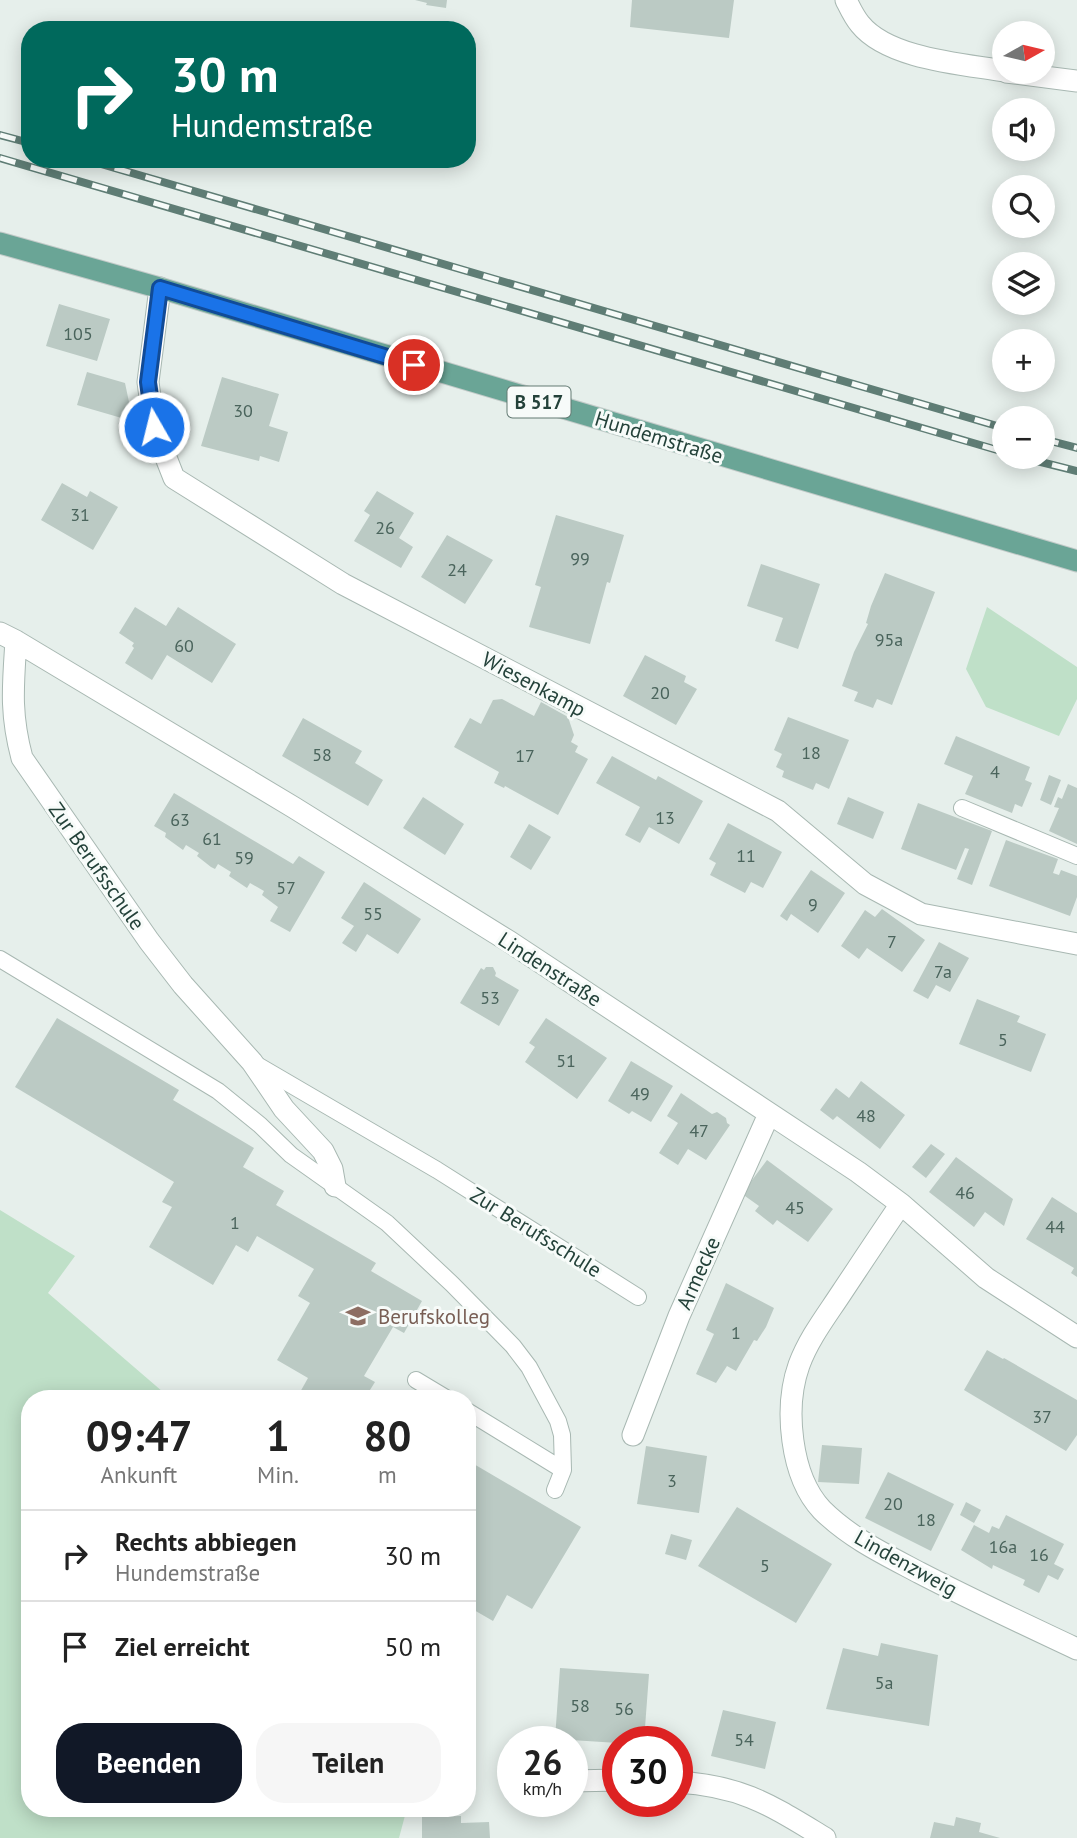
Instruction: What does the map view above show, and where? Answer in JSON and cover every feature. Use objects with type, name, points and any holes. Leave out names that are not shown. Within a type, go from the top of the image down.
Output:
[{"type":"main road","name":"Hundemstraße","points":[[0,243],[160,288],[1077,561]]},
{"type":"street","points":[[846,0],[861,26],[888,46],[911,55],[992,70]]},
{"type":"street","points":[[1055,78],[1077,81]]},
{"type":"street","name":"Wiesenkamp","points":[[160,288],[148,382],[154,427],[174,478],[343,584],[778,811],[865,884],[920,914],[1077,944]]},
{"type":"street","name":"Zur Berufsschule","points":[[8,637],[12,706],[22,758],[149,941],[183,985],[252,1062],[284,1109],[323,1151],[332,1169],[335,1186]]},
{"type":"street","name":"Lindenstraße","points":[[8,637],[293,807],[510,942],[858,1172],[901,1203],[986,1278],[1077,1337]]},
{"type":"street","name":"Armecke","points":[[633,1435],[678,1316],[769,1114]]},
{"type":"street","name":"Lindenzweig","points":[[901,1203],[818,1327],[800,1363],[791,1394],[791,1419],[796,1454],[807,1488],[821,1509],[851,1534],[875,1549],[977,1602],[1077,1649]]},
{"type":"street","points":[[693,1783],[738,1791],[766,1802],[825,1838]]},
{"type":"lane","points":[[962,808],[1077,856]]},
{"type":"lane","points":[[0,959],[218,1091],[260,1125],[291,1155],[387,1223],[467,1298],[513,1346],[529,1367],[558,1421],[562,1435],[563,1470],[555,1490]]},
{"type":"lane","name":"Zur Berufsschule","points":[[252,1062],[437,1170],[638,1297]]},
{"type":"lane","points":[[416,1380],[433,1390]]},
{"type":"lane","points":[[476,1417],[563,1470]]},
{"type":"green space","points":[[987,607],[1077,667],[1077,699],[1059,736],[986,707],[966,669]]},
{"type":"green space","points":[[0,1210],[75,1256],[48,1293],[161,1390],[21,1390],[21,1817],[405,1817],[399,1838],[0,1838]]},
{"type":"building","points":[[415,0],[447,0],[446,8],[426,5],[427,3]]},
{"type":"building","points":[[632,0],[734,0],[729,38],[630,27]]},
{"type":"building","points":[[59,304],[110,319],[97,361],[46,346]]},
{"type":"building","points":[[87,372],[125,383],[129,402],[125,419],[77,405]]},
{"type":"building","points":[[222,377],[279,394],[269,426],[288,432],[279,462],[260,456],[259,461],[201,446]]},
{"type":"building","points":[[62,483],[87,497],[90,491],[118,507],[93,550],[41,520]]},
{"type":"building","points":[[377,491],[414,513],[399,538],[413,547],[401,568],[354,541],[370,515],[364,511]]},
{"type":"building","points":[[556,515],[624,535],[610,583],[607,582],[590,644],[529,627],[541,587],[535,585]]},
{"type":"building","points":[[447,535],[493,560],[465,604],[421,577]]},
{"type":"building","points":[[761,564],[820,584],[798,649],[775,641],[783,618],[747,606]]},
{"type":"building","points":[[885,573],[935,592],[892,705],[877,699],[873,708],[854,701],[858,692],[842,686],[868,624],[866,623],[871,606]]},
{"type":"building","points":[[135,607],[166,626],[178,607],[236,644],[212,683],[167,655],[152,680],[125,663],[134,643],[119,633]]},
{"type":"building","points":[[645,655],[686,676],[684,682],[697,689],[676,725],[623,696]]},
{"type":"building","points":[[502,699],[534,716],[541,702],[568,717],[574,735],[571,742],[578,746],[575,752],[588,759],[558,815],[505,786],[504,788],[494,783],[499,772],[454,747],[470,718],[481,724],[493,700]]},
{"type":"building","points":[[788,717],[849,740],[829,789],[816,783],[813,790],[782,777],[784,771],[776,767],[782,754],[774,750]]},
{"type":"building","points":[[303,718],[362,751],[355,763],[383,780],[368,806],[282,756]]},
{"type":"building","points":[[956,736],[1030,767],[1025,780],[1032,783],[1022,807],[1015,804],[1012,813],[965,794],[973,776],[944,764]]},
{"type":"building","points":[[612,756],[656,780],[658,776],[703,801],[679,844],[649,827],[640,843],[625,835],[640,807],[596,783]]},
{"type":"building","points":[[1049,775],[1061,780],[1051,805],[1040,800]]},
{"type":"building","points":[[1068,784],[1077,788],[1077,844],[1049,831],[1059,808],[1054,807],[1058,797],[1062,799]]},
{"type":"building","points":[[174,793],[293,864],[299,856],[325,872],[290,932],[270,921],[278,907],[262,895],[264,891],[250,883],[247,888],[229,876],[231,872],[218,864],[215,869],[211,867],[197,856],[199,853],[186,845],[183,850],[165,837],[166,833],[154,826]]},
{"type":"building","points":[[423,797],[464,824],[445,855],[403,828]]},
{"type":"building","points":[[848,797],[884,812],[873,839],[837,824]]},
{"type":"building","points":[[918,803],[992,831],[972,885],[957,879],[969,849],[965,848],[956,870],[901,849]]},
{"type":"building","points":[[728,823],[782,852],[763,888],[751,882],[745,893],[710,875],[716,863],[709,859]]},
{"type":"building","points":[[529,824],[551,837],[531,870],[510,857]]},
{"type":"building","points":[[1006,840],[1058,859],[1053,873],[1059,875],[1061,870],[1077,876],[1077,897],[1070,916],[989,886]]},
{"type":"building","points":[[811,870],[845,893],[818,933],[791,914],[787,921],[780,916]]},
{"type":"building","points":[[364,882],[421,919],[398,954],[367,934],[356,952],[342,943],[354,926],[341,918]]},
{"type":"building","points":[[882,909],[925,940],[902,972],[867,948],[859,959],[841,946],[865,910],[875,917]]},
{"type":"building","points":[[939,942],[969,958],[950,992],[936,985],[928,999],[913,991]]},
{"type":"building","points":[[486,967],[493,967],[495,976],[519,990],[499,1026],[460,1003],[481,968],[484,970]]},
{"type":"building","points":[[977,999],[1020,1016],[1017,1022],[1046,1034],[1031,1072],[959,1044]]},
{"type":"building","points":[[57,1018],[179,1090],[173,1100],[254,1148],[243,1167],[284,1191],[276,1205],[376,1263],[371,1271],[422,1301],[404,1333],[393,1327],[364,1376],[375,1382],[370,1390],[301,1390],[308,1378],[277,1360],[310,1303],[298,1296],[314,1269],[257,1236],[248,1252],[236,1245],[213,1285],[149,1247],[172,1207],[162,1202],[174,1182],[15,1087]]},
{"type":"building","points":[[546,1018],[607,1058],[577,1099],[525,1062],[535,1047],[529,1043]]},
{"type":"building","points":[[631,1061],[673,1086],[651,1122],[632,1111],[629,1114],[608,1101]]},
{"type":"building","points":[[861,1081],[905,1115],[880,1149],[837,1116],[833,1120],[820,1110],[836,1088],[849,1098]]},
{"type":"building","points":[[681,1093],[712,1114],[717,1112],[726,1118],[730,1125],[706,1160],[688,1149],[678,1165],[659,1153],[678,1123],[667,1116]]},
{"type":"building","points":[[931,1144],[945,1154],[926,1178],[912,1167]]},
{"type":"building","points":[[956,1157],[1013,1199],[1004,1226],[985,1212],[974,1227],[929,1192]]},
{"type":"building","points":[[767,1160],[833,1209],[808,1242],[777,1220],[773,1225],[755,1211],[759,1206],[745,1196],[744,1191]]},
{"type":"building","points":[[1052,1197],[1077,1213],[1077,1277],[1071,1273],[1074,1268],[1026,1239]]},
{"type":"building","points":[[726,1283],[774,1308],[766,1327],[757,1341],[754,1340],[736,1371],[727,1366],[716,1383],[696,1374],[714,1334],[706,1330]]},
{"type":"building","points":[[987,1350],[1077,1400],[1077,1435],[1066,1451],[964,1390]]},
{"type":"building","points":[[822,1445],[862,1448],[859,1484],[818,1482]]},
{"type":"building","points":[[646,1446],[707,1456],[699,1513],[637,1504]]},
{"type":"building","points":[[476,1465],[581,1527],[532,1609],[507,1595],[493,1621],[476,1611]]},
{"type":"building","points":[[888,1472],[954,1504],[931,1551],[865,1518]]},
{"type":"building","points":[[966,1502],[981,1510],[974,1523],[960,1515]]},
{"type":"building","points":[[737,1507],[832,1564],[796,1623],[698,1566]]},
{"type":"building","points":[[1006,1515],[1064,1544],[1054,1564],[1064,1569],[1058,1580],[1048,1575],[1039,1593],[1023,1585],[1025,1580],[993,1565],[992,1569],[961,1550],[974,1525],[989,1533],[992,1526],[999,1529]]},
{"type":"building","points":[[671,1534],[692,1540],[686,1560],[665,1554]]},
{"type":"building","points":[[881,1643],[938,1655],[929,1726],[826,1709],[843,1648],[878,1656]]},
{"type":"building","points":[[560,1668],[649,1674],[645,1726],[602,1726],[602,1742],[588,1741],[588,1726],[556,1726]]},
{"type":"building","points":[[723,1710],[776,1722],[765,1769],[711,1756]]},
{"type":"building","points":[[422,1817],[461,1817],[461,1823],[489,1822],[490,1838],[422,1838]]},
{"type":"building","points":[[956,1817],[981,1823],[979,1832],[1000,1838],[930,1838],[934,1822],[954,1826]]},
{"type":"railway","points":[[0,135],[21,141]]},
{"type":"railway","points":[[0,158],[21,164]]},
{"type":"railway","points":[[34,168],[992,448]]},
{"type":"railway","points":[[115,168],[992,424]]},
{"type":"railway","points":[[1055,442],[1077,448]]},
{"type":"railway","points":[[1055,466],[1077,471]]},
{"type":"place","name":"Berufskolleg","points":[[358,1316]]},
{"type":"route","points":[[154,427],[148,382],[160,288],[414,365]]}]
